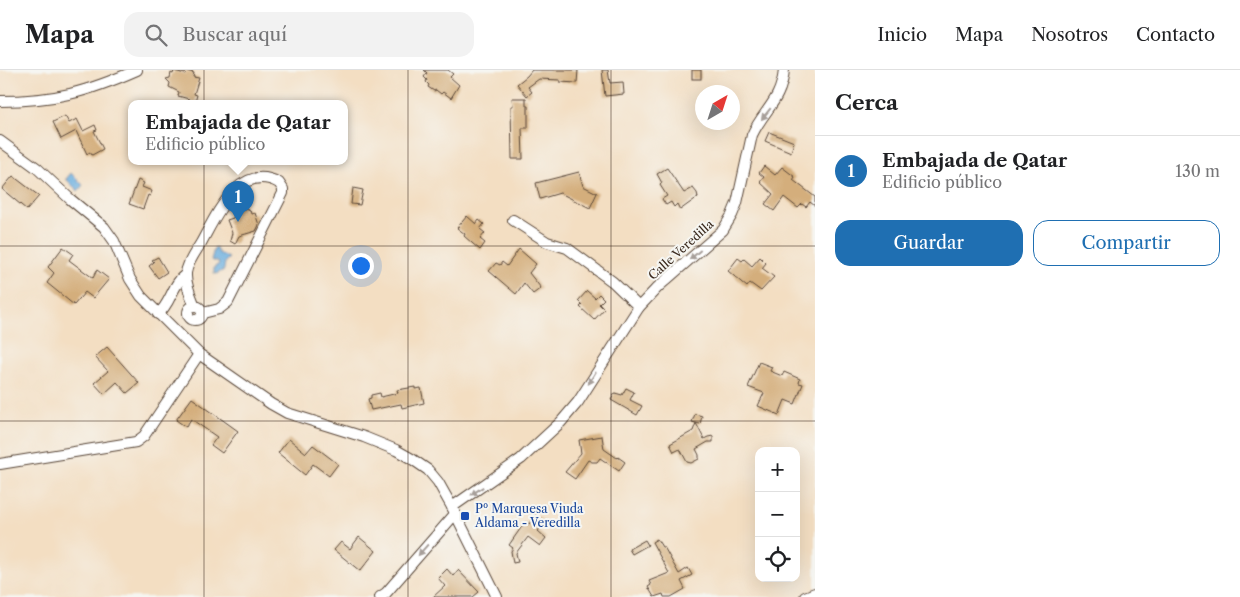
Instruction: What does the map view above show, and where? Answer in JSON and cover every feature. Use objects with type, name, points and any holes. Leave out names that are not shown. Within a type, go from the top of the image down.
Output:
[{"type":"street","points":[[0,100],[28,101],[71,95],[136,70]]},
{"type":"street","name":"Calle Veredilla","points":[[380,597],[386,593],[454,510],[529,453],[567,416],[578,402],[638,306],[713,239],[728,223],[737,203],[752,135],[756,125],[778,97],[782,88],[784,70]]},
{"type":"street","points":[[0,141],[37,168],[104,227],[114,242],[130,279],[141,296],[199,354],[287,413],[364,437],[412,459],[428,470],[438,482],[454,510],[497,597]]},
{"type":"street","points":[[177,333],[190,318],[189,311],[219,309],[228,302],[283,193],[279,182],[255,178],[232,192],[215,217],[188,266],[186,274],[188,288],[199,309]]},
{"type":"street","points":[[514,220],[547,242],[567,248],[613,282],[638,306]]},
{"type":"street","points":[[158,314],[163,310],[178,283],[186,274]]},
{"type":"street","points":[[0,464],[136,442],[144,436],[199,354]]},
{"type":"street","points":[[805,597],[815,593]]},
{"type":"water","points":[[71,173],[83,185],[78,191],[66,179]]},
{"type":"water","points":[[216,248],[219,253],[229,258],[225,262],[224,270],[216,274],[214,273],[214,267],[219,263],[211,260]]},
{"type":"building","points":[[424,70],[448,70],[453,74],[450,77],[459,85],[451,98],[443,92],[441,94],[428,87],[427,80],[424,77],[427,73]]},
{"type":"building","points":[[532,70],[578,70],[577,83],[539,79],[528,87],[532,92],[527,96],[517,84]]},
{"type":"building","points":[[602,70],[608,70],[610,83],[623,82],[624,94],[605,96]]},
{"type":"building","points":[[692,70],[701,70],[701,79],[692,79]]},
{"type":"building","points":[[174,71],[185,74],[186,71],[194,73],[193,77],[199,78],[194,94],[197,95],[196,100],[178,96],[179,92],[169,87],[170,83],[166,79],[170,78],[171,73],[173,74]]},
{"type":"building","points":[[512,98],[526,98],[526,106],[528,106],[528,128],[522,128],[523,159],[512,159]]},
{"type":"building","points":[[65,116],[69,123],[77,119],[83,131],[95,125],[97,130],[94,131],[103,149],[92,155],[90,152],[87,154],[76,131],[61,139],[53,122]]},
{"type":"building","points":[[769,132],[794,142],[791,152],[765,141]]},
{"type":"building","points":[[764,166],[775,175],[782,167],[795,177],[793,180],[815,197],[815,206],[810,202],[806,207],[802,204],[798,208],[784,197],[774,211],[765,204],[773,194],[760,182],[764,177],[759,173]]},
{"type":"building","points":[[667,168],[684,193],[693,188],[697,193],[698,197],[680,210],[677,204],[674,207],[671,202],[666,205],[662,199],[667,196],[660,185],[662,183],[657,174]]},
{"type":"building","points":[[579,172],[583,186],[597,193],[590,208],[560,193],[540,199],[536,183]]},
{"type":"building","points":[[13,176],[39,196],[27,210],[2,189]]},
{"type":"building","points":[[138,180],[144,183],[142,187],[152,191],[150,196],[148,195],[143,209],[129,204]]},
{"type":"building","points":[[353,188],[363,190],[360,205],[351,204]]},
{"type":"building","points":[[240,200],[243,209],[250,210],[251,214],[255,213],[259,225],[256,231],[239,236],[235,244],[230,241],[232,233],[227,220],[233,218],[235,214],[231,206],[235,201]]},
{"type":"building","points":[[467,216],[476,224],[479,220],[484,224],[480,229],[485,233],[480,239],[485,243],[480,250],[457,228]]},
{"type":"building","points":[[63,247],[73,254],[69,260],[93,278],[97,270],[109,279],[93,298],[85,292],[74,305],[47,283],[54,273],[48,267]]},
{"type":"building","points":[[519,249],[536,264],[529,273],[541,288],[533,294],[524,283],[516,294],[489,271],[496,263],[500,265],[502,262],[507,266]]},
{"type":"building","points":[[158,257],[167,272],[158,278],[149,266],[154,262],[152,260]]},
{"type":"building","points":[[760,257],[766,263],[762,268],[774,277],[761,291],[750,283],[747,287],[728,271],[738,258],[742,261],[744,259],[752,266]]},
{"type":"building","points":[[587,291],[595,298],[599,294],[604,299],[599,304],[604,309],[594,320],[580,307],[582,305],[578,301]]},
{"type":"building","points":[[107,347],[139,383],[127,393],[117,382],[104,394],[94,383],[108,371],[95,357]]},
{"type":"building","points":[[759,362],[772,367],[770,371],[782,376],[784,372],[800,379],[799,383],[803,384],[795,404],[785,400],[779,415],[758,406],[764,393],[748,387]]},
{"type":"building","points":[[415,387],[415,389],[421,388],[424,403],[402,408],[401,404],[371,410],[368,399],[371,398],[371,395],[380,393],[381,397],[398,393],[397,390]]},
{"type":"building","points":[[626,388],[634,392],[630,400],[642,406],[637,415],[611,400],[615,393],[622,395]]},
{"type":"building","points":[[192,398],[238,431],[222,453],[211,445],[217,437],[191,419],[186,427],[176,420]]},
{"type":"building","points":[[695,414],[702,416],[700,424],[692,422]]},
{"type":"building","points":[[696,423],[704,439],[713,436],[713,442],[708,442],[696,449],[699,459],[691,463],[687,462],[680,449],[674,452],[670,444],[693,431]]},
{"type":"building","points":[[602,436],[604,449],[625,462],[619,471],[600,458],[597,462],[588,460],[575,479],[565,472],[581,453],[579,440]]},
{"type":"building","points":[[289,439],[306,453],[313,445],[338,464],[329,476],[313,464],[305,475],[278,453]]},
{"type":"building","points":[[536,515],[545,522],[538,531],[546,538],[540,546],[528,537],[516,553],[518,562],[513,563],[511,551],[513,548],[509,545],[525,522],[529,524]]},
{"type":"building","points":[[359,537],[376,551],[360,571],[334,550],[341,542],[350,549]]},
{"type":"building","points":[[657,539],[662,547],[664,547],[679,574],[688,568],[692,575],[681,581],[685,589],[671,597],[664,597],[663,594],[654,597],[648,587],[651,585],[649,581],[669,573],[652,542]]},
{"type":"building","points":[[645,540],[648,545],[632,554],[629,549]]},
{"type":"building","points":[[447,569],[453,576],[458,570],[479,592],[473,597],[433,597],[445,586],[438,578]]},
{"type":"place","name":"Embajada de Qatar","points":[[238,222]]},
{"type":"place","name":"Pº Marquesa Viuda Aldama - Veredilla","points":[[465,516]]}]
